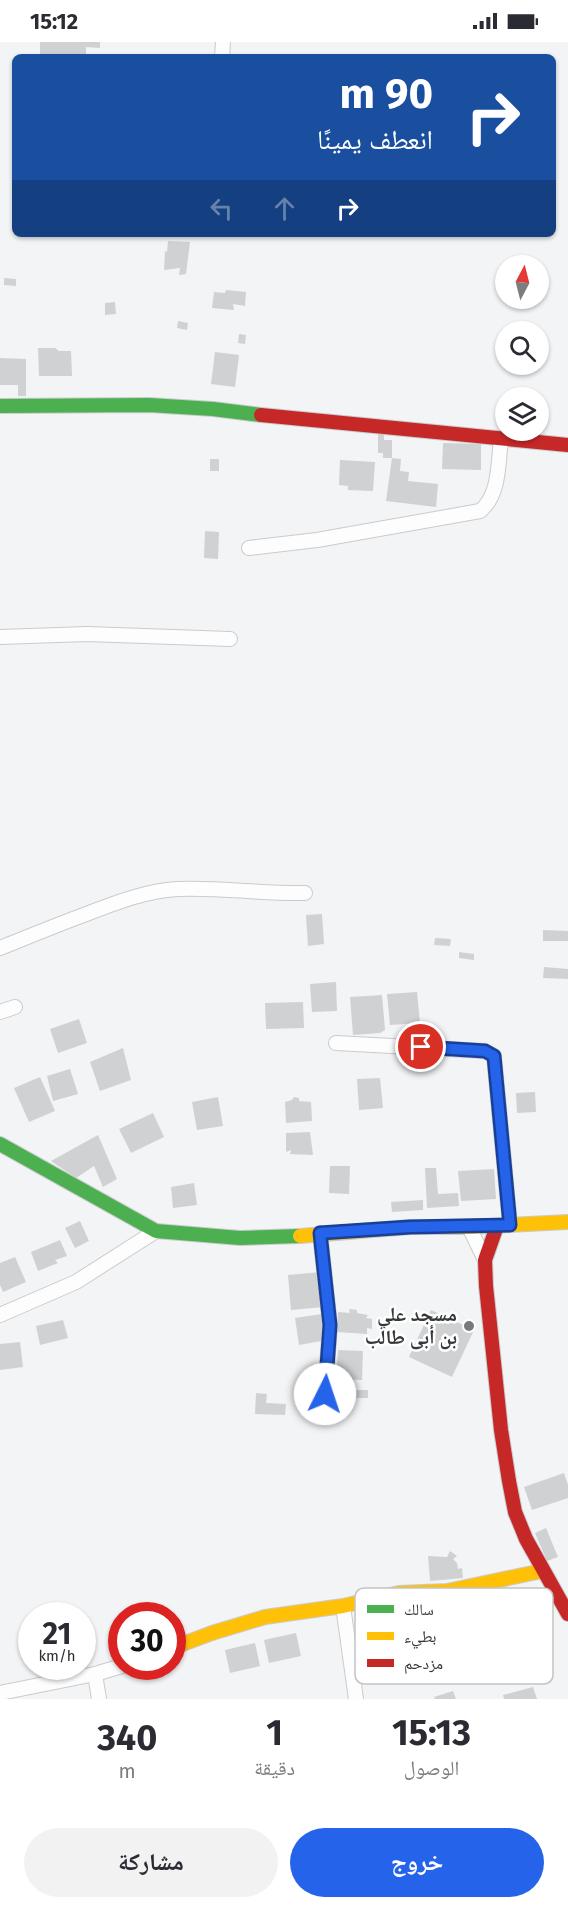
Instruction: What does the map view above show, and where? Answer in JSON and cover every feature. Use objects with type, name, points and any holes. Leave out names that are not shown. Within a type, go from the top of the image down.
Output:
[{"type":"street","points":[[0,406],[137,405],[202,408],[495,438]]},
{"type":"street","points":[[249,548],[317,540],[480,511],[489,504],[494,494],[501,441]]},
{"type":"street","points":[[523,441],[568,445]]},
{"type":"street","points":[[0,637],[87,634],[230,639]]},
{"type":"street","points":[[0,948],[120,901],[148,893],[177,889],[278,894],[304,893]]},
{"type":"street","points":[[0,1012],[15,1006]]},
{"type":"street","points":[[336,1042],[485,1051],[494,1056],[504,1225],[485,1260]]},
{"type":"street","points":[[0,1144],[156,1231],[240,1238],[410,1227],[469,1227],[568,1222]]},
{"type":"street","points":[[469,1227],[485,1260],[489,1318],[509,1481],[515,1512],[552,1588]]},
{"type":"street","points":[[0,1315],[76,1282],[156,1231]]},
{"type":"street","points":[[320,1233],[330,1325],[325,1394]]},
{"type":"street","points":[[463,1588],[542,1571]]},
{"type":"street","points":[[553,1589],[568,1614]]},
{"type":"street","points":[[186,1643],[265,1617],[355,1603]]},
{"type":"street","points":[[343,1606],[356,1699]]},
{"type":"street","points":[[0,1693],[65,1680]]},
{"type":"street","points":[[96,1680],[99,1699]]},
{"type":"building","points":[[40,42],[100,42],[100,48],[86,47],[86,54],[40,54]]},
{"type":"building","points":[[168,241],[190,242],[186,274],[179,275],[180,268],[164,270]]},
{"type":"building","points":[[4,278],[16,279],[16,286],[4,285]]},
{"type":"building","points":[[226,290],[246,292],[245,306],[233,304],[234,310],[212,308],[214,292],[225,293]]},
{"type":"building","points":[[115,302],[116,314],[105,315],[105,303]]},
{"type":"building","points":[[178,321],[188,323],[187,330],[177,328]]},
{"type":"building","points":[[239,334],[246,335],[245,344],[238,343]]},
{"type":"building","points":[[38,348],[71,351],[72,376],[39,376]]},
{"type":"building","points":[[215,352],[239,355],[235,387],[211,384]]},
{"type":"building","points":[[0,358],[26,359],[26,396],[18,396],[18,385],[0,385]]},
{"type":"building","points":[[378,433],[384,433],[384,440],[392,440],[392,458],[383,458],[383,453],[378,453]]},
{"type":"building","points":[[443,443],[481,444],[481,470],[442,469]]},
{"type":"building","points":[[392,458],[401,459],[400,471],[409,472],[408,481],[438,484],[436,507],[386,501]]},
{"type":"building","points":[[210,459],[219,459],[219,471],[210,471]]},
{"type":"building","points":[[340,460],[375,462],[373,491],[348,490],[348,486],[339,485]]},
{"type":"building","points":[[205,531],[219,532],[218,559],[204,558]]},
{"type":"building","points":[[322,914],[324,944],[308,946],[306,915]]},
{"type":"building","points":[[543,930],[568,931],[568,941],[543,941]]},
{"type":"building","points":[[435,938],[451,939],[450,946],[434,945]]},
{"type":"building","points":[[459,952],[474,954],[474,960],[459,958]]},
{"type":"building","points":[[544,967],[568,969],[568,979],[543,978]]},
{"type":"building","points":[[336,982],[337,1011],[312,1012],[310,984]]},
{"type":"building","points":[[417,992],[420,1023],[390,1025],[387,994]]},
{"type":"building","points":[[382,995],[385,1030],[380,1033],[353,1035],[350,997]]},
{"type":"building","points":[[303,1002],[304,1028],[266,1029],[265,1003]]},
{"type":"building","points":[[79,1019],[87,1043],[58,1053],[50,1029]]},
{"type":"building","points":[[123,1048],[131,1080],[100,1091],[90,1062]]},
{"type":"building","points":[[403,1052],[412,1052],[412,1061],[402,1061]]},
{"type":"building","points":[[70,1069],[78,1094],[53,1101],[47,1076]]},
{"type":"building","points":[[40,1077],[55,1111],[29,1122],[14,1088]]},
{"type":"building","points":[[380,1078],[383,1108],[359,1110],[357,1079]]},
{"type":"building","points":[[535,1092],[536,1112],[517,1113],[516,1093]]},
{"type":"building","points":[[218,1097],[223,1126],[197,1130],[192,1102]]},
{"type":"building","points":[[294,1097],[299,1098],[299,1101],[311,1102],[312,1121],[286,1123],[285,1102]]},
{"type":"building","points":[[153,1113],[164,1137],[131,1153],[119,1129]]},
{"type":"building","points":[[310,1132],[313,1155],[290,1154],[291,1150],[286,1152],[286,1133]]},
{"type":"building","points":[[98,1135],[117,1179],[103,1187],[94,1166],[76,1178],[51,1161]]},
{"type":"building","points":[[330,1166],[350,1166],[349,1194],[329,1193]]},
{"type":"building","points":[[425,1168],[436,1168],[438,1194],[458,1193],[459,1206],[427,1208]]},
{"type":"building","points":[[494,1169],[496,1199],[461,1201],[458,1171]]},
{"type":"building","points":[[194,1183],[197,1205],[173,1208],[171,1187]]},
{"type":"building","points":[[423,1200],[423,1210],[392,1212],[391,1202]]},
{"type":"building","points":[[80,1221],[89,1241],[75,1248],[65,1228]]},
{"type":"building","points":[[60,1240],[67,1256],[55,1260],[58,1263],[38,1271],[31,1252]]},
{"type":"building","points":[[15,1257],[26,1282],[3,1292],[0,1285],[0,1263]]},
{"type":"building","points":[[321,1272],[324,1307],[291,1310],[288,1275]]},
{"type":"building","points":[[349,1309],[357,1310],[357,1313],[368,1315],[366,1318],[372,1319],[372,1329],[367,1328],[367,1334],[337,1332],[338,1312],[350,1313]]},
{"type":"building","points":[[431,1310],[474,1330],[452,1377],[409,1357]]},
{"type":"building","points":[[322,1314],[327,1340],[299,1345],[295,1318]]},
{"type":"building","points":[[63,1320],[68,1338],[40,1345],[36,1326]]},
{"type":"building","points":[[20,1342],[23,1367],[0,1370],[0,1344]]},
{"type":"building","points":[[338,1350],[363,1351],[362,1380],[336,1379]]},
{"type":"building","points":[[342,1390],[368,1390],[368,1398],[342,1398]]},
{"type":"building","points":[[256,1393],[267,1394],[266,1403],[286,1404],[285,1415],[255,1414]]},
{"type":"building","points":[[564,1473],[568,1485],[568,1498],[532,1510],[524,1487]]},
{"type":"building","points":[[546,1528],[558,1557],[547,1561],[535,1533]]},
{"type":"building","points":[[450,1551],[457,1556],[453,1559],[458,1569],[462,1568],[463,1578],[430,1581],[428,1556],[447,1557]]},
{"type":"building","points":[[296,1633],[301,1656],[269,1663],[264,1640]]},
{"type":"building","points":[[255,1643],[260,1666],[230,1673],[225,1650]]},
{"type":"building","points":[[533,1687],[537,1699],[504,1699],[503,1695]]},
{"type":"building","points":[[453,1691],[456,1699],[435,1699],[434,1697]]},
{"type":"traffic: fast","points":[[0,406],[149,405],[261,415]]},
{"type":"traffic: fast","points":[[0,1144],[156,1231],[240,1238],[300,1236]]},
{"type":"traffic: slow","points":[[300,1236],[410,1227],[469,1227],[568,1222]]},
{"type":"traffic: slow","points":[[461,1588],[542,1571]]},
{"type":"traffic: slow","points":[[186,1643],[265,1617],[355,1603]]},
{"type":"traffic: jam","points":[[261,415],[568,445]]},
{"type":"traffic: jam","points":[[497,1226],[485,1260],[486,1286],[501,1430],[509,1481],[515,1512],[526,1539],[568,1614]]},
{"type":"place","name":"مسجد علي بن أبى طالب","points":[[469,1326]]},
{"type":"route","points":[[325,1394],[330,1325],[320,1233],[410,1227],[510,1225],[494,1056],[485,1051],[421,1047]]}]
